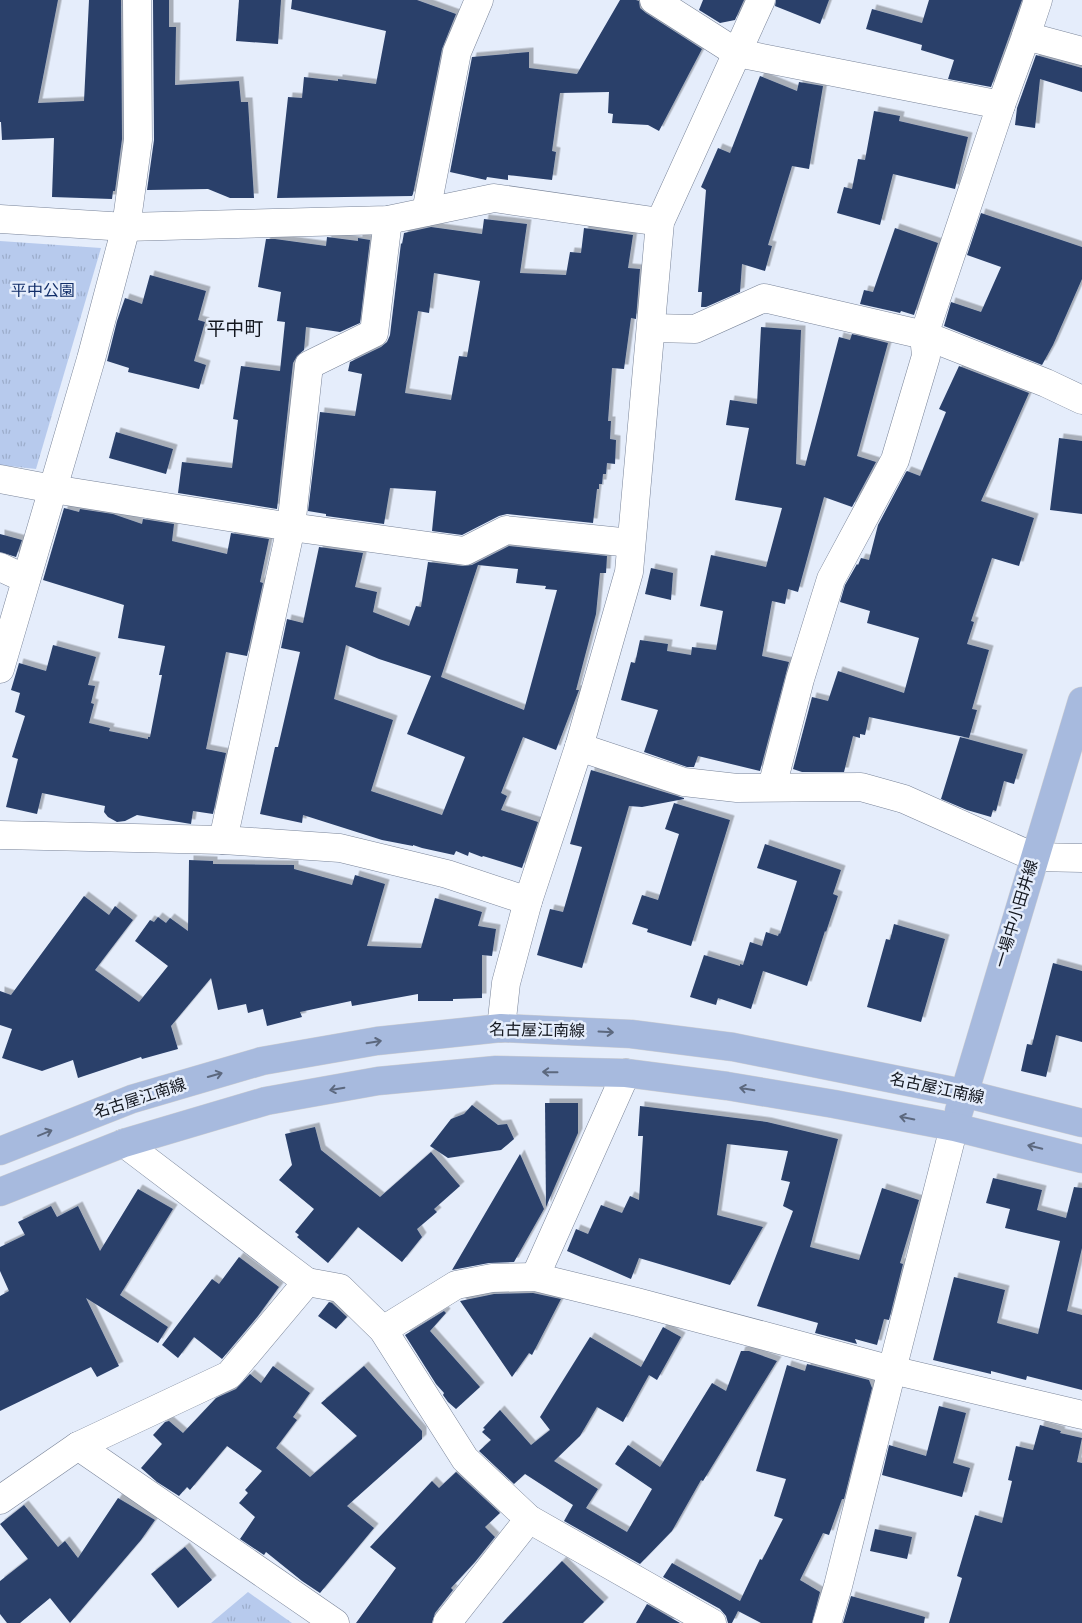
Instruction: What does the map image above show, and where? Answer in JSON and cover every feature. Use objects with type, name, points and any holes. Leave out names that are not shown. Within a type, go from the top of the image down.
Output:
[{"type":"main road","name":"一場中小田井線","points":[[954,1127],[1082,701]]},
{"type":"main road","name":"名古屋江南線","points":[[0,1151],[132,1099],[262,1061],[377,1041],[501,1028],[631,1034],[734,1047],[963,1093],[1082,1123]]},
{"type":"main road","name":"名古屋江南線","points":[[0,1192],[124,1143],[266,1101],[378,1081],[496,1070],[626,1073],[727,1086],[954,1127],[1082,1159]]},
{"type":"street","points":[[0,669],[91,359],[126,227],[138,140],[137,0]]},
{"type":"street","points":[[426,212],[458,52],[479,0]]},
{"type":"street","points":[[654,0],[737,54],[1001,105]]},
{"type":"street","points":[[501,1028],[506,983],[528,901],[580,747],[628,572],[652,328],[660,222],[761,0]]},
{"type":"street","points":[[772,787],[800,679],[831,579],[895,460],[926,356],[924,335],[1038,0]]},
{"type":"street","points":[[1026,36],[1082,51]]},
{"type":"street","points":[[0,219],[126,227],[388,220],[494,198],[660,222]]},
{"type":"street","points":[[223,840],[291,527],[309,365],[374,333],[388,220]]},
{"type":"street","points":[[652,328],[695,328],[764,298],[924,335],[1082,400]]},
{"type":"street","points":[[0,479],[291,527],[466,551],[506,530],[631,543]]},
{"type":"street","points":[[0,567],[26,579]]},
{"type":"street","points":[[580,747],[684,782],[737,788],[861,787],[904,799],[1034,857],[1082,858]]},
{"type":"street","points":[[0,835],[223,840],[340,848],[448,874],[528,901]]},
{"type":"street","points":[[535,1277],[626,1073]]},
{"type":"street","points":[[827,1623],[954,1127]]},
{"type":"street","points":[[124,1143],[307,1282],[340,1288],[383,1330],[465,1460],[529,1519],[712,1623]]},
{"type":"street","points":[[383,1330],[456,1284],[492,1278],[535,1277],[637,1302],[892,1370],[1082,1415]]},
{"type":"street","points":[[0,1500],[78,1446],[229,1376],[307,1282]]},
{"type":"street","points":[[78,1446],[335,1623]]},
{"type":"street","points":[[447,1623],[529,1519]]},
{"type":"green space","name":"平中公園","points":[[0,241],[101,248],[36,469],[0,465]]},
{"type":"green space","points":[[248,1592],[292,1623],[211,1623]]},
{"type":"building","points":[[0,0],[58,0],[38,103],[84,101],[89,0],[121,0],[122,139],[115,191],[113,191],[112,199],[52,197],[54,138],[2,140],[0,122]]},
{"type":"building","points":[[153,0],[169,0],[169,27],[176,27],[175,85],[239,81],[241,102],[248,102],[254,198],[230,198],[208,189],[147,190],[154,140]]},
{"type":"building","points":[[239,0],[281,0],[278,44],[236,41]]},
{"type":"building","points":[[292,0],[417,0],[456,14],[442,49],[412,196],[277,198],[288,97],[302,98],[304,77],[376,84],[386,31],[291,9]]},
{"type":"building","points":[[620,0],[639,1],[640,8],[646,13],[702,49],[659,131],[648,125],[612,123],[613,114],[608,113],[609,92],[560,93],[552,151],[556,152],[552,180],[508,175],[508,180],[487,177],[486,180],[450,172],[472,57],[529,52],[529,68],[577,74]]},
{"type":"building","points":[[703,0],[744,0],[735,20],[720,23],[699,10]]},
{"type":"building","points":[[776,0],[829,0],[820,24],[775,6]]},
{"type":"building","points":[[929,0],[1022,0],[991,87],[948,79],[954,60],[921,50],[922,45],[866,29],[872,9],[922,23]]},
{"type":"building","points":[[1036,55],[1082,68],[1082,92],[1040,79],[1035,128],[1015,125],[1017,108]]},
{"type":"building","points":[[760,76],[797,91],[799,82],[823,86],[809,169],[792,166],[768,245],[772,246],[765,271],[742,264],[740,292],[706,307],[701,307],[702,292],[698,292],[706,190],[701,187],[718,148],[730,153]]},
{"type":"building","points":[[874,111],[900,116],[899,121],[968,137],[955,189],[893,174],[880,225],[837,213],[844,187],[852,189],[858,159],[865,160]]},
{"type":"building","points":[[981,213],[1082,247],[1082,279],[1053,345],[1042,365],[944,326],[951,302],[981,312],[1001,267],[967,255]]},
{"type":"building","points":[[484,219],[527,224],[520,273],[566,275],[570,252],[581,253],[584,228],[633,235],[628,268],[640,269],[636,319],[631,318],[624,369],[612,368],[608,421],[611,421],[610,439],[616,440],[615,464],[607,463],[606,474],[603,474],[602,484],[599,484],[599,489],[597,489],[593,523],[507,514],[499,516],[462,535],[432,531],[436,491],[390,488],[384,524],[326,516],[326,514],[308,511],[320,412],[355,416],[362,374],[348,371],[350,362],[381,347],[387,342],[390,335],[401,243],[404,233],[431,227],[482,234]],"holes":[[[434,273],[480,281],[467,357],[459,356],[451,400],[405,393],[418,311],[429,313]]]},
{"type":"building","points":[[895,228],[938,243],[914,315],[860,304],[864,290],[873,292]]},
{"type":"building","points":[[327,237],[358,241],[358,238],[370,240],[360,323],[340,332],[306,327],[304,350],[293,363],[277,509],[178,493],[182,462],[232,468],[238,420],[233,419],[241,366],[280,371],[285,322],[277,321],[281,292],[258,287],[266,239],[326,246]]},
{"type":"building","points":[[150,275],[206,291],[198,320],[205,322],[194,361],[206,365],[199,389],[128,372],[129,368],[107,361],[125,298],[142,304]]},
{"type":"building","points":[[761,327],[801,330],[796,464],[805,466],[839,337],[850,340],[852,334],[888,343],[857,456],[876,462],[852,507],[824,497],[798,592],[788,589],[785,604],[772,601],[762,656],[789,662],[760,771],[698,756],[694,767],[687,767],[644,752],[658,710],[621,700],[631,662],[635,663],[640,640],[668,644],[667,651],[691,655],[692,647],[716,650],[723,611],[700,606],[711,555],[766,567],[782,508],[735,500],[749,428],[726,425],[730,400],[757,404]]},
{"type":"building","points":[[959,366],[1029,393],[981,501],[1034,518],[1019,566],[992,558],[971,621],[974,622],[967,644],[989,650],[972,709],[977,710],[969,738],[869,717],[865,735],[860,734],[860,738],[853,736],[844,772],[802,772],[793,769],[812,697],[828,701],[838,671],[904,693],[919,638],[867,623],[870,611],[840,602],[845,585],[861,558],[869,560],[878,525],[906,472],[920,476],[946,412],[939,409]]},
{"type":"building","points":[[116,432],[173,449],[166,474],[109,458]]},
{"type":"building","points":[[1059,438],[1082,441],[1082,514],[1050,510]]},
{"type":"building","points":[[64,508],[79,512],[80,509],[113,514],[142,524],[143,519],[174,524],[172,541],[227,554],[231,533],[269,539],[260,582],[263,583],[247,656],[226,652],[206,749],[226,753],[213,814],[193,811],[191,824],[137,815],[125,821],[117,822],[108,817],[104,812],[105,806],[42,793],[37,814],[6,807],[18,759],[12,757],[25,716],[15,712],[20,693],[11,690],[19,663],[46,671],[53,645],[96,657],[88,685],[95,686],[91,703],[94,704],[89,723],[110,728],[109,731],[148,739],[150,737],[162,675],[159,675],[165,646],[118,638],[124,605],[43,580]]},
{"type":"building","points":[[0,534],[22,540],[16,557],[0,552]]},
{"type":"building","points":[[509,546],[607,556],[606,573],[600,573],[596,614],[576,690],[579,690],[556,750],[523,737],[501,793],[507,796],[501,810],[538,822],[522,868],[469,852],[468,856],[456,851],[454,855],[382,840],[303,815],[302,823],[260,814],[300,652],[281,648],[287,619],[303,623],[319,547],[363,553],[355,587],[377,592],[373,612],[409,626],[416,606],[421,607],[428,562],[463,566],[472,565]],"holes":[[[478,565],[518,569],[516,583],[546,586],[545,589],[557,590],[524,710],[441,677]],[[346,645],[379,659],[431,676],[407,734],[465,757],[442,815],[371,791],[393,720],[334,699]]]},
{"type":"building","points":[[651,568],[673,573],[671,600],[645,594]]},
{"type":"building","points":[[960,737],[1023,754],[1014,784],[1004,781],[996,811],[993,810],[991,817],[967,810],[941,799]]},
{"type":"building","points":[[591,770],[684,799],[642,807],[629,806],[582,968],[537,955],[550,909],[563,912],[582,847],[570,844]]},
{"type":"building","points":[[674,803],[730,820],[691,946],[647,932],[648,929],[632,924],[642,895],[658,900],[679,834],[665,829]]},
{"type":"building","points":[[765,844],[841,870],[833,894],[838,896],[807,986],[763,971],[751,1009],[718,998],[716,1005],[690,997],[704,955],[740,966],[740,964],[743,965],[750,942],[762,946],[766,932],[778,936],[780,934],[797,881],[757,868]]},
{"type":"building","points":[[189,860],[213,861],[213,864],[294,865],[294,869],[352,885],[355,875],[385,884],[367,946],[421,948],[435,898],[482,912],[478,926],[496,929],[492,956],[482,955],[482,998],[453,999],[453,1001],[418,1001],[418,994],[352,1006],[351,1001],[300,1012],[302,1017],[267,1026],[263,1009],[248,1013],[246,1004],[218,1010],[211,978],[171,1026],[178,1049],[142,1059],[141,1057],[78,1078],[73,1060],[42,1071],[2,1058],[12,1029],[0,1025],[0,991],[11,995],[84,896],[109,915],[115,906],[133,920],[95,970],[139,1002],[168,966],[135,941],[150,920],[154,922],[158,917],[166,923],[170,918],[188,931]]},
{"type":"building","points":[[894,924],[945,939],[921,1022],[867,1007],[886,939],[890,940]]},
{"type":"building","points":[[1053,963],[1082,971],[1082,1042],[1056,1035],[1046,1077],[1021,1071],[1027,1044],[1032,1045]]},
{"type":"building","points":[[545,1103],[578,1103],[578,1133],[546,1207]]},
{"type":"building","points":[[472,1105],[498,1125],[507,1124],[514,1139],[501,1150],[448,1158],[430,1146],[451,1119],[464,1114]]},
{"type":"building","points":[[640,1106],[767,1122],[838,1139],[810,1247],[859,1260],[882,1188],[919,1200],[900,1263],[903,1264],[889,1320],[884,1319],[877,1345],[855,1339],[857,1344],[815,1333],[818,1323],[757,1306],[793,1211],[783,1206],[790,1182],[781,1180],[788,1151],[727,1144],[717,1215],[763,1227],[730,1285],[639,1258],[631,1279],[567,1251],[576,1229],[588,1234],[601,1205],[622,1213],[630,1196],[639,1200],[643,1136],[638,1136]]},
{"type":"building","points":[[315,1127],[321,1150],[380,1197],[431,1152],[460,1186],[434,1209],[437,1212],[417,1229],[422,1237],[402,1262],[358,1227],[328,1263],[297,1237],[299,1235],[295,1232],[314,1209],[279,1180],[292,1165],[285,1134]]},
{"type":"building","points":[[520,1154],[544,1209],[514,1262],[489,1263],[452,1270]]},
{"type":"building","points":[[993,1178],[1042,1190],[1037,1210],[1066,1218],[1074,1187],[1082,1188],[1082,1248],[1067,1311],[1082,1315],[1082,1390],[1027,1376],[1026,1380],[933,1360],[954,1277],[1005,1290],[997,1323],[1038,1334],[1060,1241],[1005,1228],[1010,1209],[986,1203]]},
{"type":"building","points":[[138,1189],[173,1209],[120,1295],[168,1327],[158,1343],[86,1298],[119,1366],[97,1377],[91,1367],[0,1411],[0,1296],[9,1291],[0,1271],[0,1247],[25,1235],[18,1222],[51,1206],[57,1217],[78,1206],[100,1251]]},
{"type":"building","points":[[239,1257],[279,1287],[258,1316],[222,1359],[194,1337],[178,1358],[162,1345],[212,1279],[219,1284]]},
{"type":"building","points":[[533,1293],[561,1299],[532,1355],[529,1353],[512,1377],[460,1301],[494,1294]]},
{"type":"building","points":[[329,1302],[347,1317],[336,1329],[318,1316]]},
{"type":"building","points":[[444,1311],[446,1313],[430,1331],[480,1387],[456,1409],[443,1395],[444,1393],[436,1384],[405,1335]]},
{"type":"building","points":[[663,1327],[681,1337],[657,1380],[649,1375],[623,1422],[597,1407],[580,1436],[554,1461],[598,1489],[586,1508],[627,1532],[652,1489],[615,1464],[628,1445],[660,1467],[712,1383],[726,1391],[741,1351],[749,1351],[777,1361],[703,1481],[701,1480],[672,1531],[640,1564],[564,1521],[573,1505],[525,1474],[514,1484],[479,1451],[491,1440],[482,1432],[485,1429],[483,1428],[500,1410],[531,1445],[550,1430],[540,1417],[590,1337],[641,1367]]},
{"type":"building","points":[[807,1364],[869,1380],[872,1388],[844,1499],[842,1499],[829,1535],[823,1533],[800,1580],[820,1592],[812,1623],[761,1623],[738,1611],[732,1623],[728,1623],[726,1616],[720,1609],[663,1577],[672,1563],[740,1601],[760,1559],[762,1560],[783,1519],[774,1516],[786,1479],[756,1471],[787,1365],[805,1371]]},
{"type":"building","points":[[273,1366],[310,1393],[293,1417],[297,1420],[276,1448],[310,1477],[357,1436],[321,1403],[364,1366],[422,1431],[422,1439],[347,1506],[374,1528],[320,1593],[266,1552],[264,1555],[240,1539],[255,1517],[239,1503],[248,1493],[245,1490],[262,1471],[227,1446],[190,1490],[187,1487],[179,1496],[157,1482],[141,1468],[162,1444],[153,1435],[165,1422],[169,1421],[183,1433],[216,1398],[236,1389],[250,1374],[261,1383]]},
{"type":"building","points":[[939,1406],[966,1413],[953,1463],[970,1468],[962,1497],[882,1475],[889,1445],[926,1456]]},
{"type":"building","points":[[1040,1425],[1061,1431],[1060,1433],[1082,1438],[1077,1462],[1082,1463],[1082,1623],[949,1623],[962,1578],[957,1576],[975,1515],[1002,1523],[1012,1481],[1008,1480],[1016,1446],[1033,1450]]},
{"type":"building","points":[[456,1472],[500,1513],[485,1527],[495,1537],[451,1588],[453,1590],[435,1613],[432,1623],[356,1623],[396,1568],[370,1547],[432,1481],[439,1488]]},
{"type":"building","points":[[118,1498],[155,1520],[141,1540],[70,1623],[50,1598],[20,1623],[7,1623],[0,1614],[0,1581],[28,1559],[0,1524],[24,1505],[58,1547],[65,1541],[78,1558]]},
{"type":"building","points":[[875,1529],[912,1537],[907,1559],[870,1551]]},
{"type":"building","points":[[185,1547],[212,1580],[178,1608],[151,1574]]},
{"type":"building","points":[[562,1561],[604,1602],[583,1623],[502,1623]]},
{"type":"building","points":[[851,1596],[925,1617],[924,1623],[843,1623]]},
{"type":"building","points":[[647,1604],[680,1623],[636,1623]]},
{"type":"district","name":"平中町","points":[[235,329]]}]
